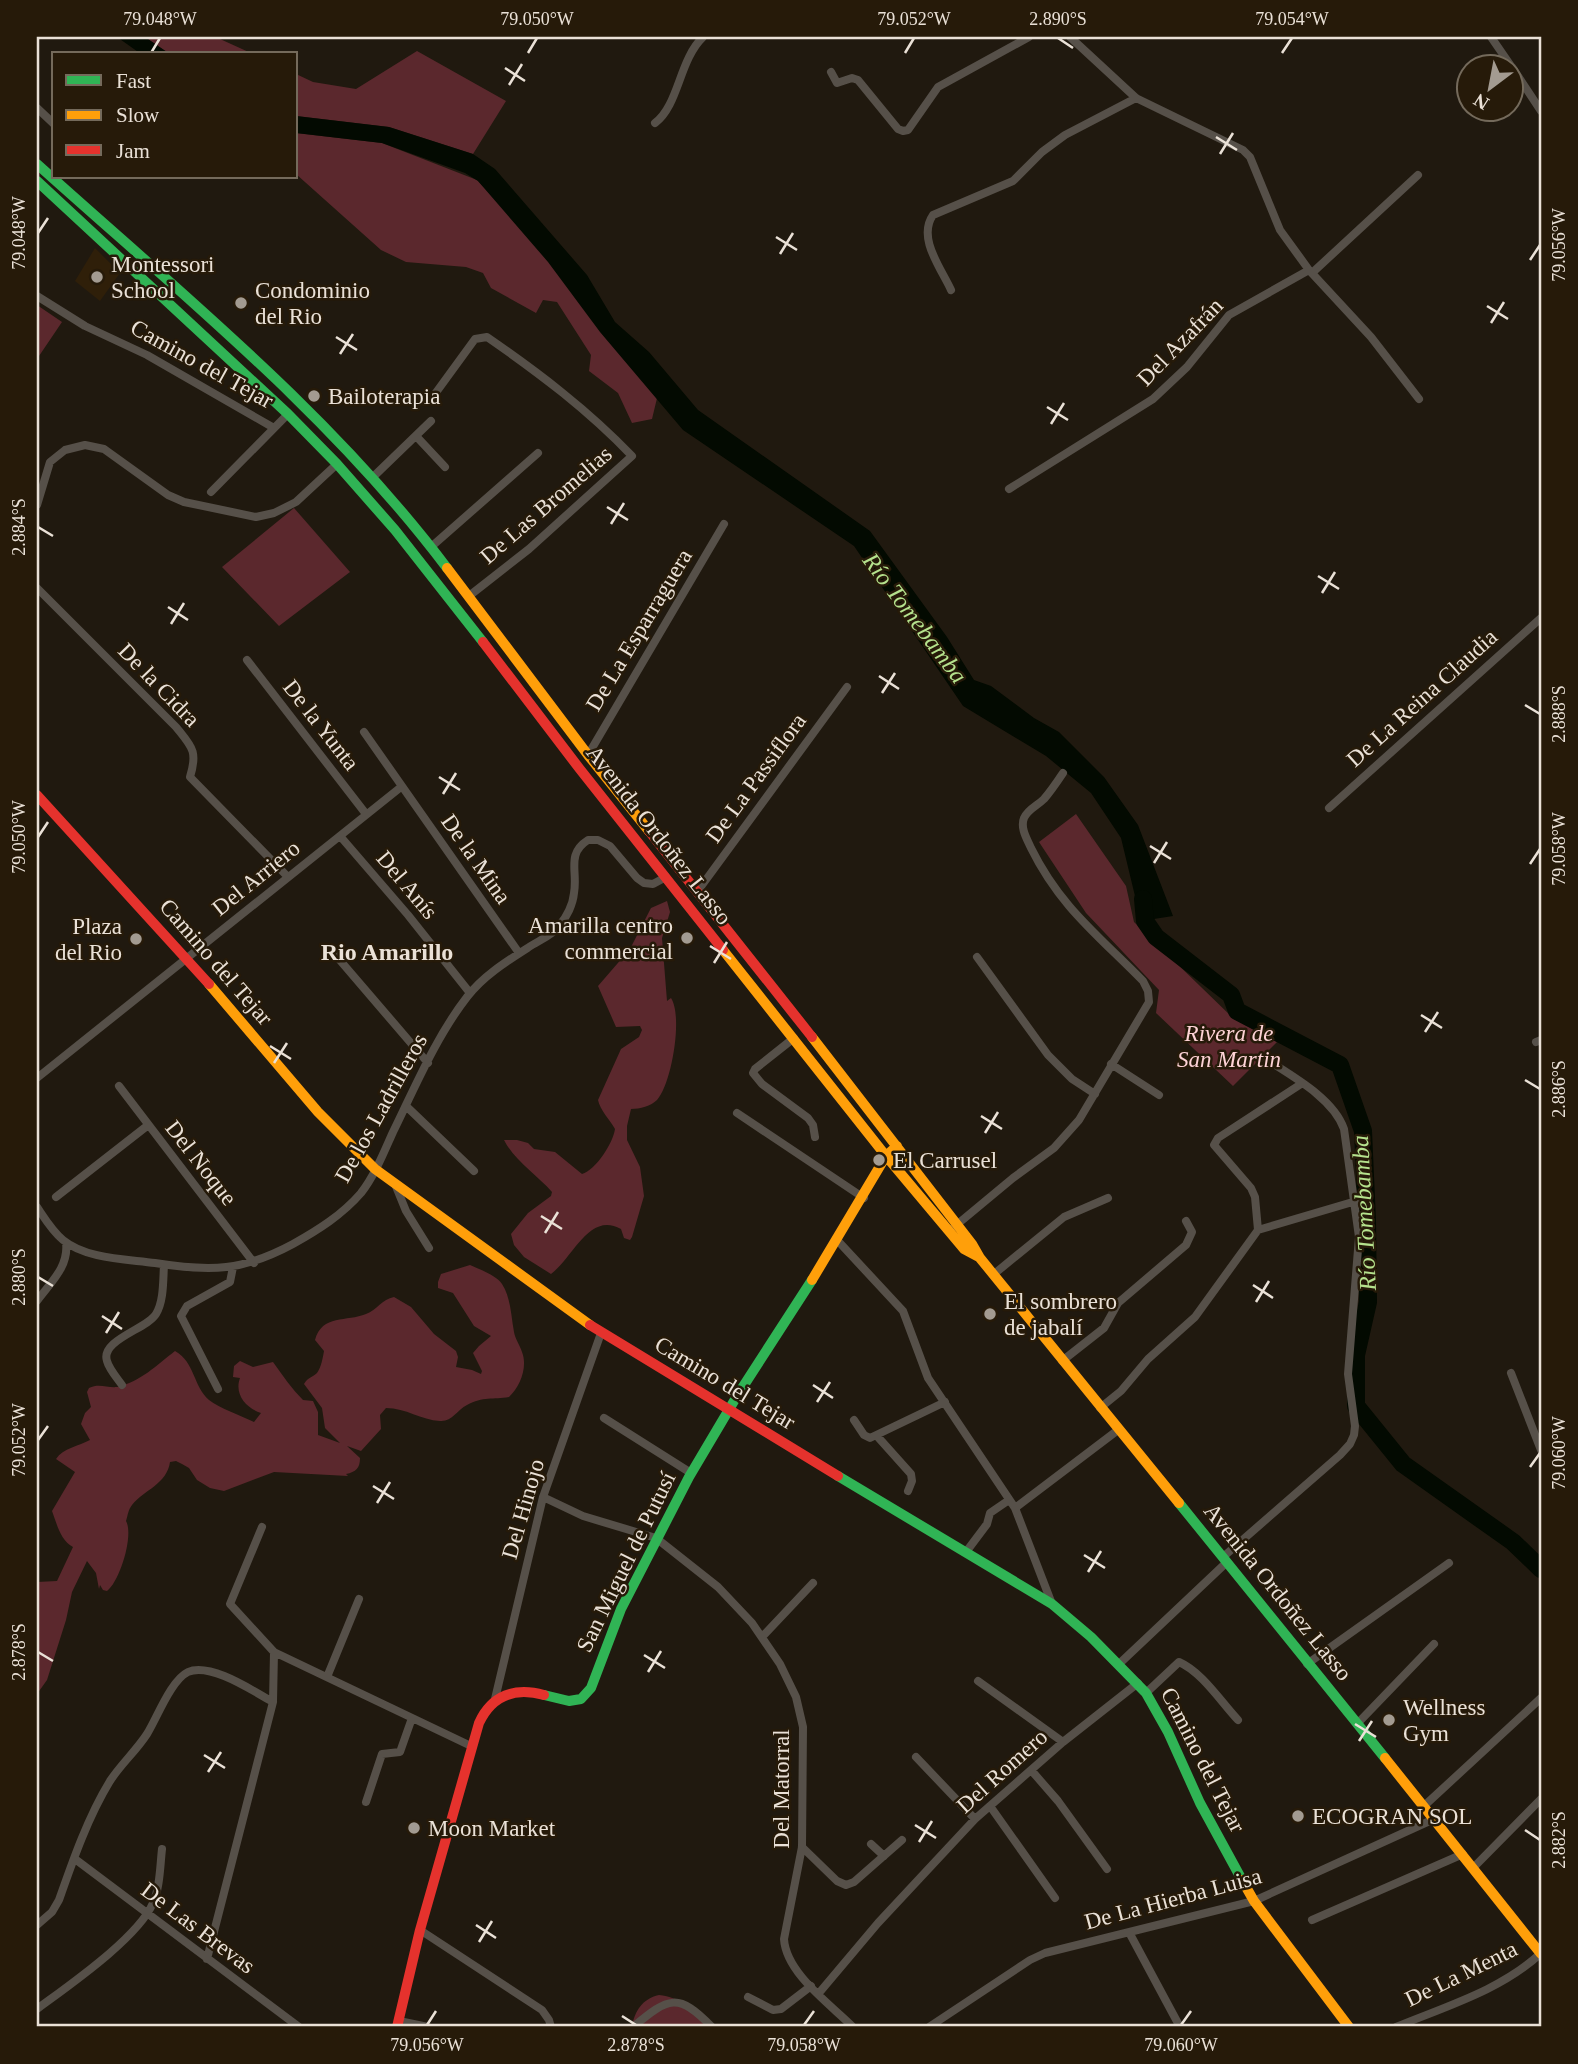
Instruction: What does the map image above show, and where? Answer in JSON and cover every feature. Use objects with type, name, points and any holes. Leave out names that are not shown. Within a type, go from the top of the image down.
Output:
[{"type":"main road","name":"Avenida Ordoñez Lasso","points":[[37,164],[52,178]]},
{"type":"main road","name":"Avenida Ordoñez Lasso","points":[[53,178],[300,401],[373,478],[431,547],[588,755],[897,1146],[953,1227]]},
{"type":"main road","name":"Avenida Ordoñez Lasso","points":[[37,181],[288,414],[337,464],[418,558],[579,768],[886,1156],[994,1274],[1474,1867],[1541,1954]]},
{"type":"main road","points":[[337,464],[349,452]]},
{"type":"main road","name":"Camino del Tejar","points":[[37,795],[187,958],[318,1112],[375,1169],[601,1333],[1052,1604],[1119,1664],[1146,1693],[1168,1732],[1200,1803],[1254,1901],[1349,2027]]},
{"type":"main road","name":"San Miguel de Putusí","points":[[495,1699],[505,1692],[529,1689],[556,1700],[575,1701],[590,1690],[612,1630],[691,1473],[728,1409],[838,1241],[886,1156],[897,1146]]},
{"type":"main road","points":[[398,2024],[420,1930],[471,1746],[480,1718],[495,1699]]},
{"type":"street","points":[[655,123],[663,115],[687,57],[703,37]]},
{"type":"street","points":[[831,72],[837,83],[852,78],[858,80],[898,129],[903,131],[908,130],[938,87],[1029,37]]},
{"type":"street","points":[[1070,37],[1136,98],[1243,150],[1250,157],[1280,230],[1311,272],[1371,337],[1419,399]]},
{"type":"street","points":[[1491,37],[1501,52]]},
{"type":"street","points":[[1526,89],[1541,111]]},
{"type":"street","points":[[951,290],[926,232],[927,223],[933,215],[1013,181],[1042,152],[1065,135],[1136,98]]},
{"type":"street","points":[[37,108],[52,122]]},
{"type":"street","name":"Del Azafrán","points":[[1009,489],[1153,399],[1187,367],[1229,315],[1311,272],[1418,175]]},
{"type":"street","name":"Camino del Tejar","points":[[37,296],[85,326],[147,355],[274,428]]},
{"type":"street","name":"De Las Bromelias","points":[[432,398],[475,340],[487,337],[581,407],[632,456],[529,548],[469,596]]},
{"type":"street","points":[[211,492],[288,414]]},
{"type":"street","points":[[373,478],[431,421]]},
{"type":"street","points":[[416,436],[445,467]]},
{"type":"street","points":[[37,503],[50,462],[65,450],[85,445],[104,449],[168,495],[184,502],[256,517],[274,513],[296,502],[337,464]]},
{"type":"street","points":[[431,547],[538,453]]},
{"type":"street","name":"De La Esparraguera","points":[[588,755],[724,524]]},
{"type":"street","name":"De la Cidra","points":[[37,588],[176,727],[192,747],[195,761],[190,777],[288,877]]},
{"type":"street","name":"De La Reina Claudia","points":[[1329,808],[1541,618]]},
{"type":"street","name":"De la Yunta","points":[[247,660],[366,814]]},
{"type":"street","name":"De La Passiflora","points":[[697,892],[847,687]]},
{"type":"street","name":"De la Mina","points":[[364,732],[519,953]]},
{"type":"street","points":[[953,1227],[1054,1148],[1079,1120],[1149,1002],[1143,981],[1077,918],[1062,900],[1037,860],[1023,830],[1023,820],[1028,811],[1042,801],[1063,773]]},
{"type":"street","name":"Del Arriero","points":[[37,1078],[401,788]]},
{"type":"street","name":"Del Anís","points":[[340,836],[470,993]]},
{"type":"street","name":"De los Ladrilleros","points":[[66,1243],[91,1253],[164,1265],[233,1267],[254,1263],[314,1232],[362,1192],[428,1063],[457,1010],[470,993],[493,971],[558,929],[575,892],[575,853],[588,840],[597,840],[610,846],[644,883],[653,884],[666,877]]},
{"type":"street","points":[[332,951],[428,1063]]},
{"type":"street","points":[[977,957],[1048,1055],[1072,1079],[1095,1094]]},
{"type":"street","points":[[794,1038],[753,1073],[762,1084],[808,1118],[813,1125],[815,1137]]},
{"type":"street","points":[[1119,1664],[1225,1560],[1340,1455],[1354,1435],[1348,1374],[1359,1237],[1356,1201],[1342,1123],[1327,1102],[1261,1056]]},
{"type":"street","points":[[1111,1064],[1158,1095]]},
{"type":"street","points":[[1258,1230],[1255,1197],[1251,1188],[1220,1155],[1214,1141],[1301,1084]]},
{"type":"street","name":"Del Noque","points":[[119,1086],[254,1263]]},
{"type":"street","points":[[405,1107],[474,1171]]},
{"type":"street","points":[[737,1113],[864,1198]]},
{"type":"street","points":[[56,1197],[147,1126]]},
{"type":"street","points":[[395,1184],[406,1211],[429,1248]]},
{"type":"street","points":[[994,1274],[1064,1217],[1108,1198]]},
{"type":"street","points":[[1101,1409],[1149,1359],[1195,1317],[1258,1230],[1356,1201]]},
{"type":"street","points":[[37,1207],[56,1234],[66,1243],[67,1252],[63,1267],[37,1301]]},
{"type":"street","points":[[1062,1361],[1104,1328],[1118,1303],[1186,1245],[1192,1232],[1186,1221]]},
{"type":"street","points":[[838,1241],[903,1311],[928,1378],[1015,1508],[1052,1604]]},
{"type":"street","points":[[122,1385],[107,1361],[106,1354],[113,1343],[152,1319],[157,1312],[164,1265]]},
{"type":"street","points":[[218,1389],[181,1316],[187,1306],[230,1282],[233,1267]]},
{"type":"street","name":"Del Hinojo","points":[[495,1699],[543,1497],[601,1333]]},
{"type":"street","points":[[1511,1373],[1541,1450]]},
{"type":"street","points":[[854,1420],[867,1437],[877,1436],[944,1402]]},
{"type":"street","points":[[604,1418],[691,1473]]},
{"type":"street","points":[[1015,1508],[1118,1430]]},
{"type":"street","points":[[877,1436],[911,1474],[912,1481],[908,1490]]},
{"type":"street","points":[[543,1497],[583,1516],[656,1538]]},
{"type":"street","points":[[966,1552],[987,1524],[990,1513],[1009,1500]]},
{"type":"street","points":[[262,1527],[230,1604],[274,1651],[471,1746]]},
{"type":"street","name":"Del Matorral","points":[[656,1538],[718,1587],[752,1623],[786,1675],[796,1697],[803,1727],[802,1847],[784,1939],[785,1953],[790,1963],[811,1986],[853,2027]]},
{"type":"street","points":[[1307,1664],[1449,1563]]},
{"type":"street","points":[[762,1637],[813,1583]]},
{"type":"street","points":[[327,1677],[359,1599]]},
{"type":"street","points":[[1357,1724],[1434,1644]]},
{"type":"street","points":[[208,1959],[273,1702],[274,1651]]},
{"type":"street","points":[[1146,1693],[1179,1662],[1187,1665],[1238,1720]]},
{"type":"street","points":[[37,1925],[52,1912],[108,1784],[147,1734],[179,1679],[189,1672],[202,1670],[219,1674],[273,1702]]},
{"type":"street","points":[[978,1681],[1063,1742]]},
{"type":"street","name":"Del Romero","points":[[819,1993],[878,1923],[975,1819],[1063,1742],[1138,1683]]},
{"type":"street","points":[[1424,1806],[1541,1698]]},
{"type":"street","points":[[366,1802],[382,1754],[400,1752],[412,1718]]},
{"type":"street","points":[[916,1757],[975,1819]]},
{"type":"street","points":[[1031,1770],[1058,1801],[1107,1869]]},
{"type":"street","points":[[1474,1867],[1541,1799]]},
{"type":"street","points":[[990,1806],[1055,1898]]},
{"type":"street","name":"De La Hierba Luisa","points":[[929,2027],[1030,1960],[1045,1953],[1254,1901],[1434,1819]]},
{"type":"street","points":[[802,1847],[837,1881],[846,1885],[854,1882],[902,1840]]},
{"type":"street","points":[[872,1844],[884,1856]]},
{"type":"street","points":[[37,2009],[128,1936],[147,1914],[157,1886],[162,1849]]},
{"type":"street","points":[[1312,1920],[1463,1854]]},
{"type":"street","name":"De Las Brevas","points":[[75,1860],[299,2027]]},
{"type":"street","points":[[420,1930],[542,2010],[551,2027]]},
{"type":"street","points":[[1130,1934],[1180,2027]]},
{"type":"street","name":"De La Menta","points":[[1396,2027],[1504,1979],[1528,1966],[1541,1954]]},
{"type":"street","points":[[748,1997],[773,2010],[781,2009],[811,1986]]},
{"type":"street","points":[[633,2027],[670,2002],[684,2003],[699,2013],[712,2027]]},
{"type":"street","points":[[398,2024],[428,2027]]},
{"type":"shaded area","name":"Montessori School","points":[[95,248],[120,273],[100,301],[75,281]]},
{"type":"green space","points":[[145,37],[220,39],[249,52],[166,52]]},
{"type":"green space","points":[[417,51],[506,101],[473,154],[389,127],[298,116],[298,75],[313,82],[356,89]]},
{"type":"green space","points":[[298,133],[382,143],[477,180],[553,261],[658,394],[652,419],[632,423],[618,393],[589,371],[591,355],[557,302],[543,300],[536,313],[491,288],[483,273],[466,267],[406,262],[381,250],[298,176]]},
{"type":"green space","points":[[37,305],[62,322],[37,359]]},
{"type":"green space","points":[[294,508],[350,572],[279,626],[222,567]]},
{"type":"green space","name":"Rivera de San Martin","points":[[1076,814],[1126,886],[1134,922],[1234,1019],[1277,1042],[1233,1086],[1156,1013],[1159,990],[1086,913],[1039,842]]},
{"type":"green space","points":[[667,901],[670,912],[662,938],[667,1001],[671,998],[674,1007],[676,1034],[671,1065],[662,1091],[652,1104],[631,1109],[627,1126],[627,1140],[640,1167],[644,1196],[632,1237],[630,1240],[624,1238],[621,1229],[610,1225],[600,1226],[582,1239],[551,1274],[524,1257],[514,1245],[511,1234],[528,1213],[551,1196],[552,1192],[520,1161],[504,1140],[517,1140],[528,1143],[534,1149],[555,1152],[582,1174],[593,1167],[603,1155],[615,1129],[598,1100],[621,1049],[639,1037],[642,1030],[640,1026],[616,1027],[598,986],[630,949],[651,908]]},
{"type":"green space","points":[[470,1265],[496,1278],[507,1295],[515,1335],[524,1358],[520,1382],[509,1397],[473,1402],[444,1421],[386,1408],[380,1415],[381,1429],[361,1451],[347,1446],[360,1458],[358,1467],[346,1474],[348,1476],[274,1472],[224,1491],[210,1488],[197,1480],[189,1468],[176,1461],[170,1462],[160,1481],[130,1509],[126,1521],[128,1536],[124,1558],[117,1578],[107,1591],[100,1585],[99,1589],[96,1573],[87,1561],[72,1592],[47,1680],[37,1694],[37,1582],[57,1581],[73,1547],[62,1536],[52,1511],[75,1472],[56,1459],[67,1450],[90,1440],[81,1424],[85,1413],[91,1407],[87,1392],[89,1388],[125,1385],[148,1372],[175,1351],[186,1361],[209,1400],[254,1422],[261,1413],[251,1408],[240,1395],[240,1378],[233,1377],[234,1366],[240,1361],[253,1367],[273,1362],[303,1400],[313,1401],[318,1412],[318,1435],[340,1443],[325,1428],[322,1408],[304,1384],[317,1373],[322,1362],[324,1351],[315,1340],[318,1332],[329,1322],[366,1314],[394,1297],[411,1307],[434,1334],[456,1351],[456,1367],[481,1374],[473,1353],[491,1336],[474,1326],[453,1293],[438,1288],[441,1274]]},
{"type":"green space","points":[[659,1995],[680,2002],[709,2027],[615,2027],[622,2024],[632,2026],[640,2006]]},
{"type":"water","points":[[117,37],[145,37],[167,52],[138,52]]},
{"type":"water","points":[[298,116],[389,127],[473,154],[495,169],[587,275],[615,322],[649,352],[698,410],[870,531],[947,637],[974,680],[991,686],[1034,718],[1059,732],[1104,777],[1138,825],[1173,916],[1141,921],[1121,838],[1091,793],[1046,756],[963,706],[854,546],[683,430],[600,332],[548,262],[478,181],[465,173],[382,143],[298,133]]},
{"type":"waterway","name":"Río Tomebamba","points":[[1143,899],[1145,921],[1156,937],[1231,995],[1237,1011],[1340,1065],[1363,1131],[1368,1302],[1356,1355],[1356,1406],[1403,1464],[1513,1542],[1541,1569]]},
{"type":"traffic: fast","points":[[37,164],[52,177]]},
{"type":"traffic: fast","points":[[53,178],[199,307],[304,406],[402,512],[447,568]]},
{"type":"traffic: fast","points":[[37,181],[288,414],[337,464],[395,530],[483,642]]},
{"type":"traffic: fast","points":[[544,1695],[569,1701],[581,1699],[591,1688],[621,1609],[689,1477],[737,1396],[812,1280]]},
{"type":"traffic: fast","points":[[838,1476],[1052,1604],[1091,1637],[1146,1693],[1168,1732],[1200,1803],[1242,1880]]},
{"type":"traffic: fast","points":[[1179,1503],[1385,1758]]},
{"type":"traffic: slow","points":[[447,568],[649,831]]},
{"type":"traffic: slow","points":[[723,950],[886,1156],[964,1249],[979,1257]]},
{"type":"traffic: slow","points":[[209,984],[318,1112],[375,1169],[590,1325]]},
{"type":"traffic: slow","points":[[812,1037],[972,1244],[980,1258],[1179,1503]]},
{"type":"traffic: slow","points":[[812,1280],[886,1156],[897,1146]]},
{"type":"traffic: slow","points":[[1385,1758],[1541,1954]]},
{"type":"traffic: slow","points":[[1242,1880],[1254,1901],[1349,2027]]},
{"type":"traffic: jam","points":[[483,642],[723,950]]},
{"type":"traffic: jam","points":[[37,795],[209,984]]},
{"type":"traffic: jam","points":[[649,831],[812,1037]]},
{"type":"traffic: jam","points":[[590,1325],[838,1476]]},
{"type":"traffic: jam","points":[[397,2027],[420,1930],[479,1723],[484,1713],[506,1695],[523,1692],[544,1695]]},
{"type":"place","name":"Montessori School","points":[[97,277]]},
{"type":"place","name":"Condominio del Rio","points":[[241,303]]},
{"type":"place","name":"Bailoterapia","points":[[314,396]]},
{"type":"place","name":"Amarilla centro commercial","points":[[687,938]]},
{"type":"place","name":"Plaza del Rio","points":[[136,939]]},
{"type":"place","name":"El Carrusel","points":[[879,1160]]},
{"type":"place","name":"El sombrero de jabalí","points":[[990,1314]]},
{"type":"place","name":"Wellness Gym","points":[[1389,1720]]},
{"type":"place","name":"ECOGRAN SOL","points":[[1298,1816]]},
{"type":"place","name":"Moon Market","points":[[414,1828]]},
{"type":"district","name":"Rio Amarillo","points":[[387,952]]}]
